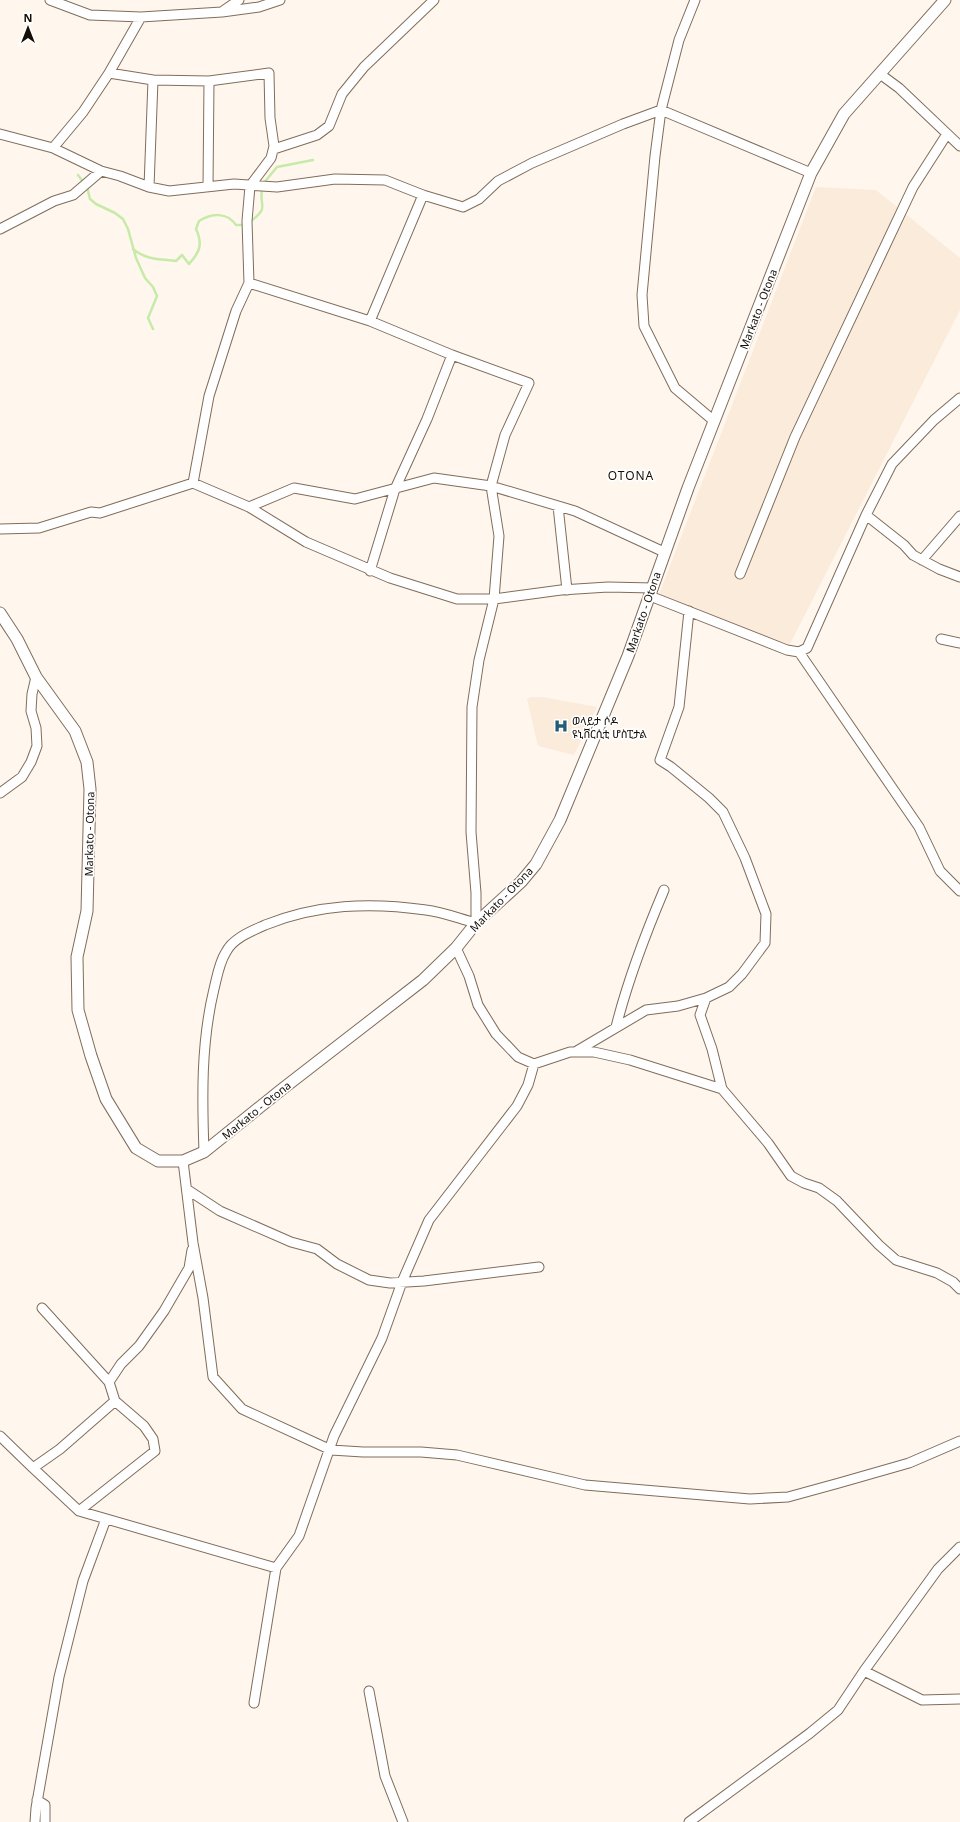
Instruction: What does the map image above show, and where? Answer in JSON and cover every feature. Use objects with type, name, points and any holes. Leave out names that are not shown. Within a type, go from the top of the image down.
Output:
[{"type":"main road","name":"Markato - Otona","points":[[0,613],[17,639],[36,677],[75,731],[87,762],[90,789],[87,911],[78,958],[78,1010],[91,1056],[106,1099],[136,1148],[158,1161],[183,1161],[204,1152],[423,980],[456,948],[476,923],[521,882],[536,864],[560,820],[628,656],[664,552],[811,173],[844,114],[945,0]]},
{"type":"street","points":[[50,0],[90,14],[141,17],[222,12],[259,7],[280,0]]},
{"type":"street","points":[[222,12],[239,0]]},
{"type":"street","points":[[274,149],[317,135],[329,126],[342,94],[364,68],[434,0]]},
{"type":"street","points":[[695,0],[679,40],[661,110],[654,156],[642,295],[644,326],[675,388],[714,422]]},
{"type":"street","points":[[53,148],[83,112],[109,74],[141,17]]},
{"type":"street","points":[[109,74],[153,80],[209,82],[269,73],[268,93],[274,149],[258,186],[247,221],[249,283],[236,311],[209,396],[193,483]]},
{"type":"street","points":[[880,74],[898,88],[960,146]]},
{"type":"street","points":[[149,187],[153,80]]},
{"type":"street","points":[[208,186],[209,82]]},
{"type":"street","points":[[0,134],[53,148],[101,171],[120,176],[149,187],[169,191],[234,184],[277,187],[335,179],[385,180],[423,195],[463,207],[480,200],[498,181],[532,163],[623,124],[661,110],[811,173]]},
{"type":"street","points":[[740,574],[795,437],[913,187],[947,134]]},
{"type":"street","points":[[0,229],[54,201],[73,195],[101,171]]},
{"type":"street","points":[[370,321],[423,195]]},
{"type":"street","points":[[204,1152],[202,1085],[209,1010],[221,961],[227,950],[241,937],[246,933],[283,918],[310,910],[357,905],[427,910],[476,923],[476,893],[471,832],[472,707],[479,660],[494,599],[499,536],[491,486],[505,435],[529,383],[452,355],[370,321],[249,283]]},
{"type":"street","points":[[370,571],[395,489],[427,419],[452,355]]},
{"type":"street","points":[[0,529],[39,528],[193,483],[249,506],[306,542],[370,571],[457,598],[494,599],[567,590],[608,587],[651,592],[689,611],[787,650],[799,652],[807,648],[811,640],[866,515],[892,464],[934,420],[960,398]]},
{"type":"street","points":[[249,506],[294,488],[355,499],[434,478],[491,486],[575,511],[664,552]]},
{"type":"street","points":[[558,506],[567,590]]},
{"type":"street","points":[[866,515],[922,560],[960,577]]},
{"type":"street","points":[[922,560],[960,516]]},
{"type":"street","points":[[575,1052],[646,1010],[678,1006],[706,998],[729,987],[742,974],[765,944],[766,914],[745,858],[723,812],[709,798],[671,767],[660,760],[680,707],[689,611]]},
{"type":"street","points":[[941,639],[960,643]]},
{"type":"street","points":[[799,652],[919,827],[940,871],[960,891]]},
{"type":"street","points":[[0,793],[22,777],[31,762],[37,746],[36,728],[31,711],[32,694],[36,677]]},
{"type":"street","points":[[616,1027],[623,997],[640,947],[664,890]]},
{"type":"street","points":[[456,948],[469,976],[478,1005],[496,1034],[518,1057],[534,1064],[570,1052],[594,1052],[630,1060],[722,1089]]},
{"type":"street","points":[[706,998],[700,1015],[712,1049],[722,1089],[768,1143],[791,1176],[804,1183],[819,1188],[838,1201],[878,1245],[896,1260],[937,1273],[953,1282],[960,1289]]},
{"type":"street","points":[[254,1703],[276,1568],[299,1536],[331,1450],[334,1436],[382,1338],[402,1282],[429,1220],[517,1106],[528,1085],[534,1064]]},
{"type":"street","points":[[183,1161],[188,1190],[193,1243],[203,1298],[213,1377],[242,1409],[331,1450],[363,1452],[420,1452],[457,1455],[585,1486],[750,1499],[788,1497],[846,1481],[909,1463],[960,1441]]},
{"type":"street","points":[[188,1190],[220,1211],[290,1242],[317,1249],[337,1264],[368,1280],[390,1283],[424,1281],[539,1267]]},
{"type":"street","points":[[109,1382],[121,1364],[153,1327],[180,1285],[189,1268],[193,1243]]},
{"type":"street","points":[[42,1308],[109,1382],[115,1401],[144,1426],[153,1439],[155,1451],[80,1511]]},
{"type":"street","points":[[33,1468],[60,1449],[115,1401]]},
{"type":"street","points":[[0,1436],[80,1511],[276,1568]]},
{"type":"street","points":[[35,1822],[37,1800],[59,1677],[83,1581],[106,1519]]},
{"type":"street","points":[[689,1822],[810,1733],[838,1710],[864,1671],[938,1569],[960,1547]]},
{"type":"street","points":[[864,1671],[922,1700],[960,1699]]},
{"type":"street","points":[[368,1691],[385,1776],[403,1822]]},
{"type":"street","points":[[37,1800],[46,1805],[45,1822]]},
{"type":"shaded area","points":[[816,187],[876,190],[960,258],[960,310],[790,644],[759,636],[658,597]]},
{"type":"shaded area","name":"ወላይታ ሶዶ ዩኒቨርሲቲ ሆስፒታል","points":[[531,697],[543,697],[597,707],[574,755],[538,746],[527,699]]},
{"type":"waterway","points":[[263,184],[277,167],[313,160]]},
{"type":"waterway","points":[[78,175],[84,183]]},
{"type":"waterway","points":[[87,187],[90,199],[123,219],[128,229],[136,258],[145,278],[153,287],[157,296],[148,318],[153,329]]},
{"type":"waterway","points":[[250,222],[262,210],[262,189]]},
{"type":"waterway","points":[[133,249],[148,257],[159,259],[176,261],[182,255],[189,264],[196,256],[200,244],[196,229],[199,221],[209,216],[219,215],[228,218],[236,225],[244,225]]},
{"type":"place","name":"ወላይታ ሶዶ ዩኒቨርሲቲ ሆስፒታል","points":[[561,726]]},
{"type":"district","name":"OTONA","points":[[631,475]]}]
